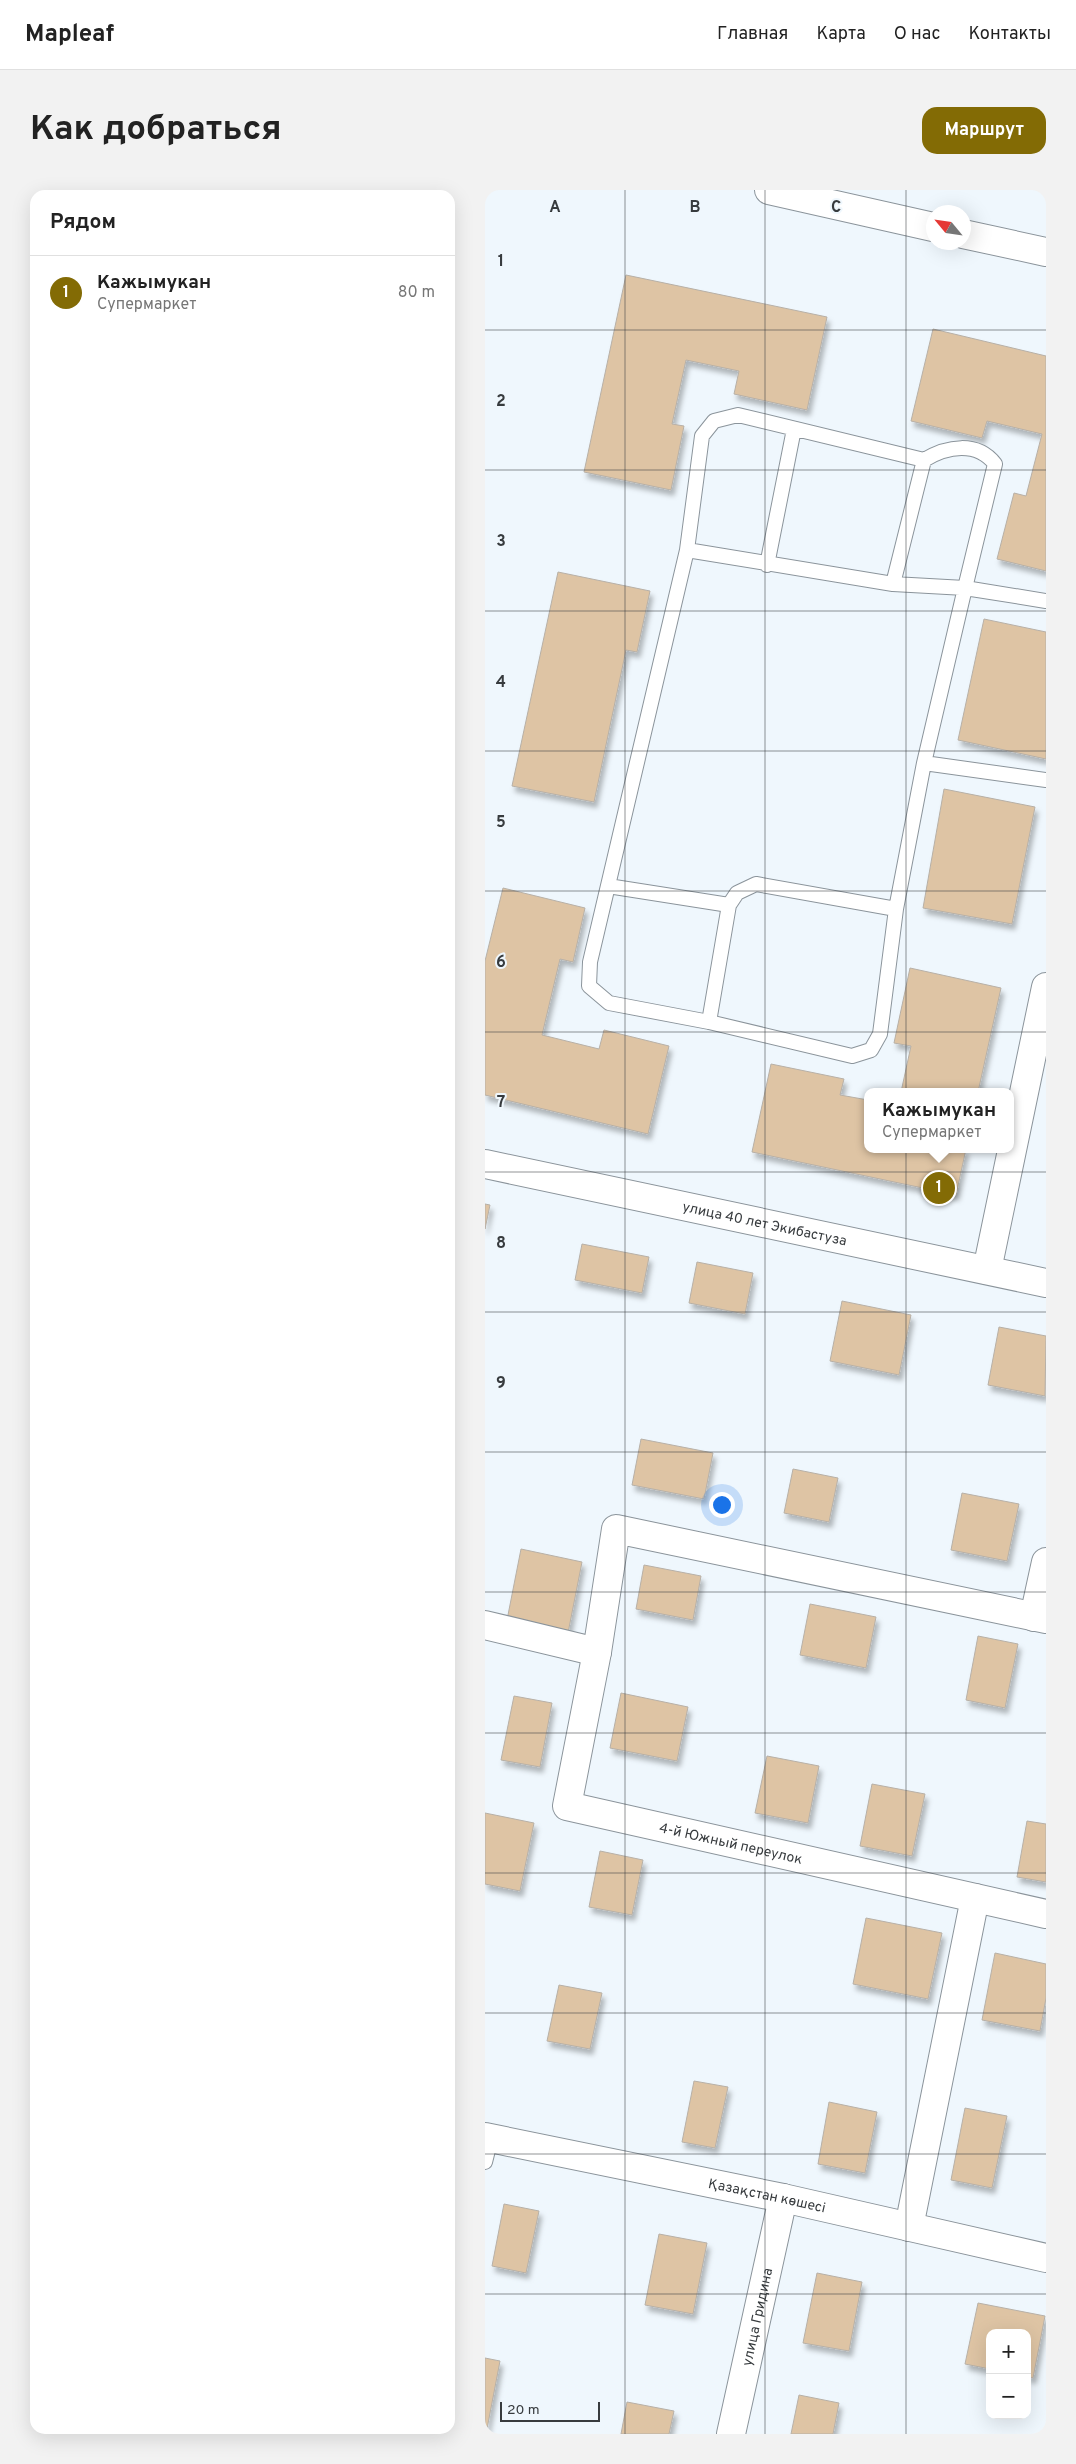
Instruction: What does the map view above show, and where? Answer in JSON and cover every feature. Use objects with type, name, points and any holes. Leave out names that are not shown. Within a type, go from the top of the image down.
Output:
[{"type":"street","points":[[769,190],[926,225]]},
{"type":"street","points":[[971,236],[1046,252]]},
{"type":"street","points":[[1014,1140],[1046,987]]},
{"type":"street","points":[[987,1270],[1011,1153]]},
{"type":"street","name":"улица 40 лет Экибастуза","points":[[485,1164],[1046,1282]]},
{"type":"street","name":"4-й Южный переулок","points":[[1040,1618],[616,1530],[597,1652],[567,1806],[1046,1914]]},
{"type":"street","points":[[1040,1618],[1046,1562]]},
{"type":"street","points":[[485,1625],[597,1652]]},
{"type":"street","points":[[909,2227],[975,1898]]},
{"type":"street","name":"Қазақстан көшесі","points":[[487,2146],[783,2198],[1046,2258]]},
{"type":"street","name":"улица Гридина","points":[[731,2434],[783,2198]]},
{"type":"lane","points":[[738,415],[794,429],[924,460],[948,449],[969,448],[988,455],[995,464],[924,763],[896,909],[880,1034],[871,1050],[852,1056],[709,1022],[609,1003],[589,986],[590,962],[687,550],[702,436],[713,421],[738,415]]},
{"type":"lane","points":[[767,565],[794,429]]},
{"type":"lane","points":[[893,584],[924,460]]},
{"type":"lane","points":[[687,550],[767,565],[893,584],[965,588],[1046,601]]},
{"type":"lane","points":[[924,763],[1046,780]]},
{"type":"lane","points":[[709,1022],[729,906],[737,893],[756,884],[896,909]]},
{"type":"lane","points":[[608,886],[729,906]]},
{"type":"building","points":[[626,275],[827,317],[807,410],[734,394],[739,371],[686,360],[672,424],[684,426],[671,490],[584,472]]},
{"type":"building","points":[[933,329],[1046,356],[1046,571],[997,559],[1014,493],[1026,496],[1042,434],[987,421],[982,438],[911,421]]},
{"type":"building","points":[[558,572],[650,591],[637,652],[626,650],[594,802],[512,786]]},
{"type":"building","points":[[984,619],[1046,632],[1046,759],[958,740]]},
{"type":"building","points":[[944,789],[1035,807],[1012,924],[923,908]]},
{"type":"building","points":[[503,888],[585,908],[573,962],[560,959],[542,1035],[599,1049],[604,1030],[669,1046],[648,1134],[485,1095],[485,961]]},
{"type":"building","points":[[910,968],[1001,988],[979,1088],[902,1088],[911,1046],[894,1043]]},
{"type":"building","points":[[771,1064],[844,1079],[840,1095],[864,1099],[864,1153],[965,1153],[956,1195],[752,1152]]},
{"type":"building","points":[[485,1204],[490,1205],[485,1229]]},
{"type":"building","points":[[582,1244],[649,1257],[642,1293],[575,1280]]},
{"type":"building","points":[[697,1262],[753,1273],[745,1314],[689,1303]]},
{"type":"building","points":[[842,1301],[911,1315],[899,1375],[830,1361]]},
{"type":"building","points":[[999,1327],[1046,1336],[1045,1396],[988,1385]]},
{"type":"building","points":[[641,1439],[713,1453],[704,1499],[632,1485]]},
{"type":"building","points":[[793,1469],[838,1478],[829,1522],[784,1513]]},
{"type":"building","points":[[962,1493],[1019,1504],[1007,1561],[951,1550]]},
{"type":"building","points":[[521,1549],[582,1562],[568,1633],[507,1620]]},
{"type":"building","points":[[644,1565],[701,1576],[693,1620],[636,1609]]},
{"type":"building","points":[[810,1604],[876,1617],[866,1668],[800,1655]]},
{"type":"building","points":[[978,1636],[1018,1644],[1005,1708],[966,1700]]},
{"type":"building","points":[[621,1693],[688,1707],[677,1761],[610,1748]]},
{"type":"building","points":[[514,1696],[552,1703],[540,1767],[501,1760]]},
{"type":"building","points":[[767,1756],[819,1766],[808,1823],[755,1813]]},
{"type":"building","points":[[872,1784],[925,1794],[912,1856],[860,1846]]},
{"type":"building","points":[[485,1813],[534,1823],[520,1891],[485,1884]]},
{"type":"building","points":[[1027,1821],[1046,1824],[1046,1882],[1017,1877]]},
{"type":"building","points":[[600,1851],[643,1860],[632,1915],[589,1907]]},
{"type":"building","points":[[866,1918],[942,1933],[928,1999],[853,1984]]},
{"type":"building","points":[[995,1953],[1046,1964],[1046,1998],[1040,2031],[982,2020]]},
{"type":"building","points":[[559,1985],[602,1993],[590,2049],[547,2041]]},
{"type":"building","points":[[694,2081],[728,2087],[715,2148],[682,2142]]},
{"type":"building","points":[[829,2102],[877,2112],[865,2173],[818,2164]]},
{"type":"building","points":[[965,2108],[1007,2116],[992,2188],[951,2180]]},
{"type":"building","points":[[504,2204],[539,2211],[526,2273],[492,2266]]},
{"type":"building","points":[[659,2234],[707,2243],[693,2314],[645,2305]]},
{"type":"building","points":[[817,2273],[862,2282],[849,2351],[803,2343]]},
{"type":"building","points":[[978,2303],[1045,2316],[1033,2378],[1031,2378],[1031,2329],[986,2329],[986,2368],[965,2364]]},
{"type":"building","points":[[485,2358],[500,2361],[486,2434],[485,2434]]},
{"type":"building","points":[[799,2395],[839,2403],[833,2434],[791,2434]]},
{"type":"building","points":[[627,2402],[674,2411],[669,2434],[621,2434]]},
{"type":"place","name":"Кажымукан","points":[[939,1188]]}]
